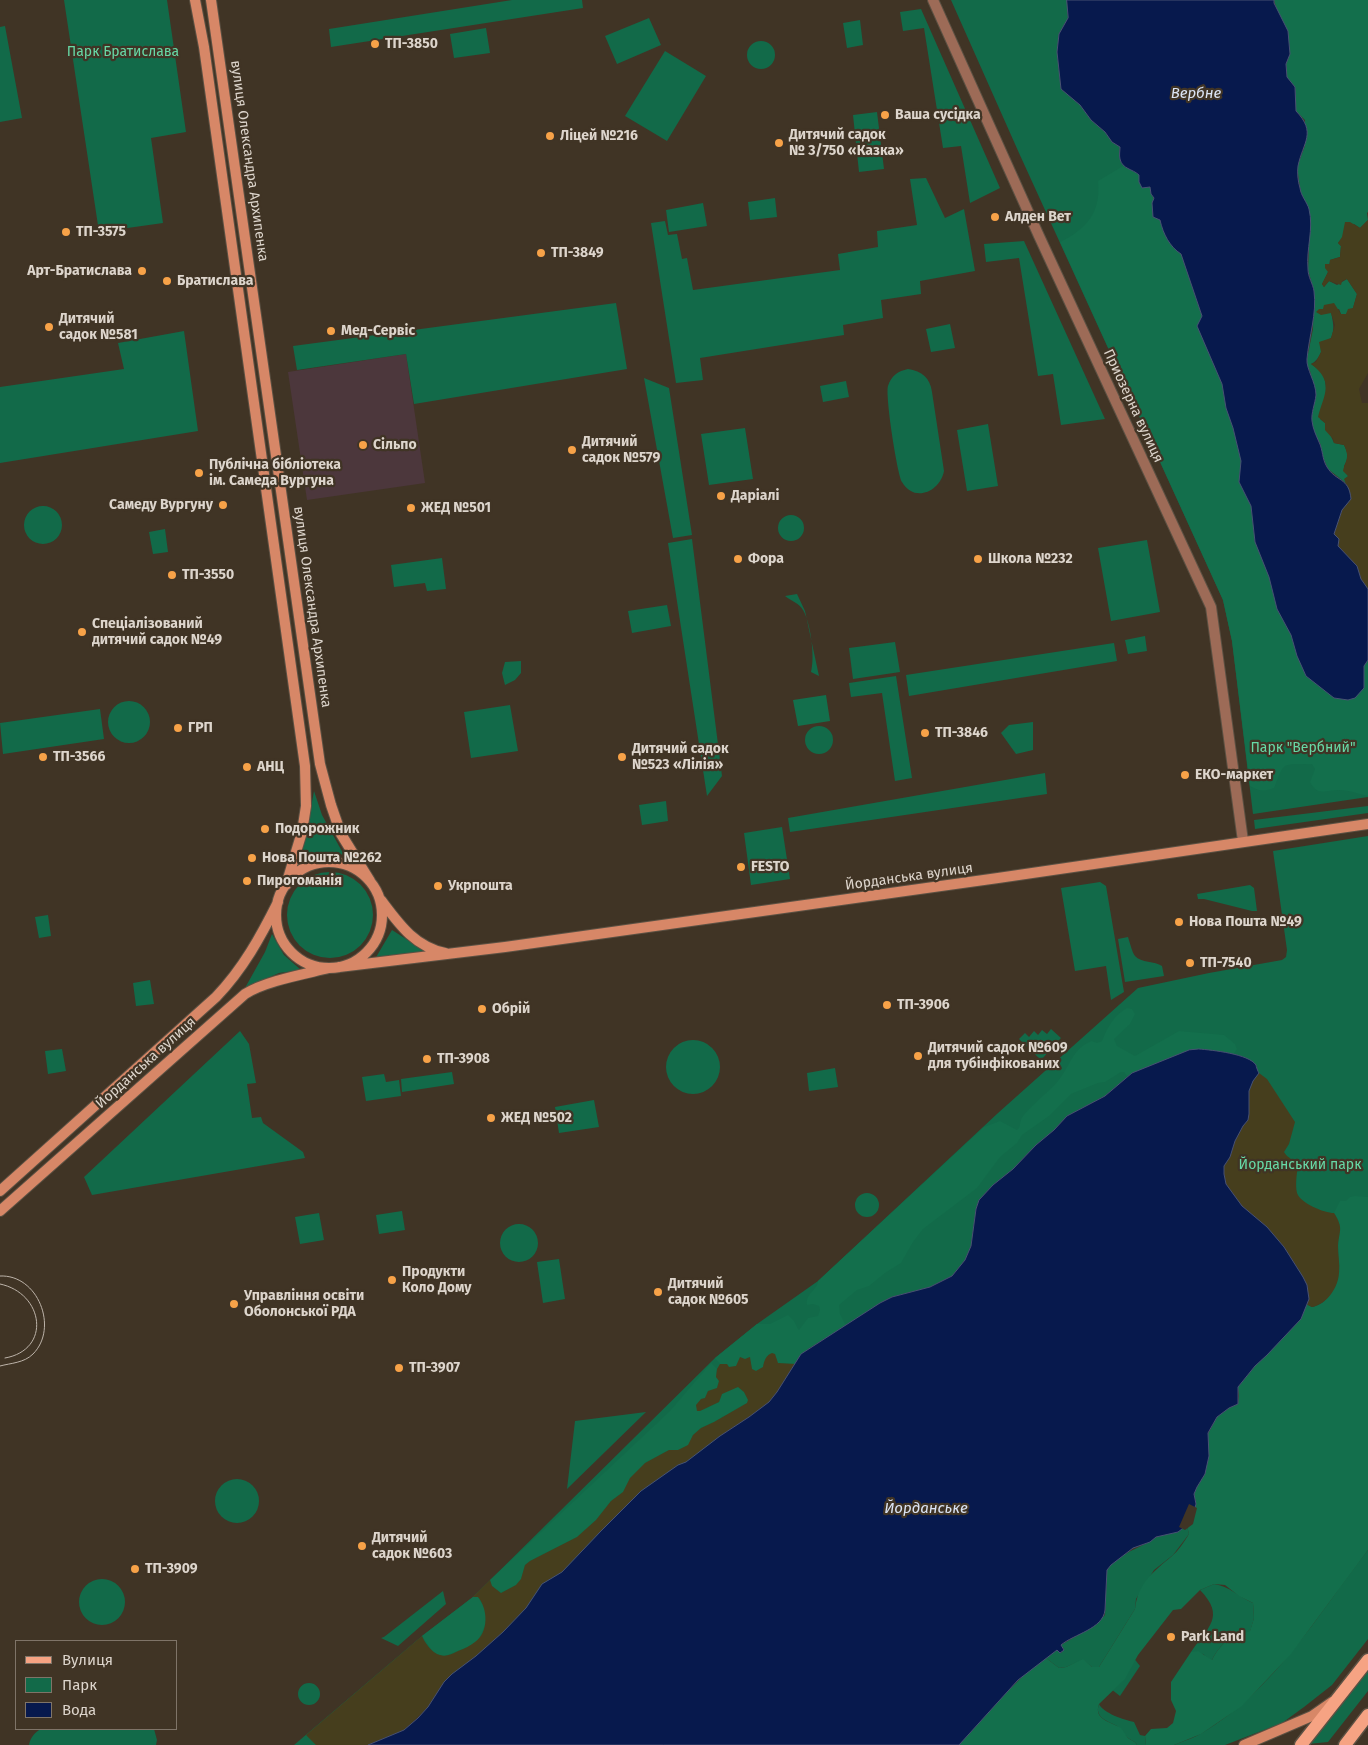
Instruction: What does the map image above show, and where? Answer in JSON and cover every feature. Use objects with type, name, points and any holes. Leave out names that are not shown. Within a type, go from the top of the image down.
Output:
[{"type":"main road","name":"вулиця Олександра Архипенка","points":[[195,0],[204,47],[305,766],[306,806],[302,832],[286,885]]},
{"type":"main road","name":"вулиця Олександра Архипенка","points":[[211,0],[320,764],[341,834],[370,881]]},
{"type":"main road","name":"Йорданська вулиця","points":[[0,1212],[245,994],[275,982],[334,967],[453,954],[1368,824]]},
{"type":"main road","points":[[327,862],[351,866],[370,881],[382,906],[381,924],[375,942],[363,956],[348,965],[334,967],[308,963],[299,958],[288,947],[280,933],[277,923],[277,912],[278,902],[291,878],[304,868],[327,862]]},
{"type":"main road","name":"Йорданська вулиця","points":[[379,897],[411,936],[431,950],[453,954]]},
{"type":"main road","name":"Йорданська вулиця","points":[[0,1191],[232,981],[248,957],[278,902]]},
{"type":"main road","points":[[1304,1741],[1368,1660]]},
{"type":"main road","points":[[1244,1745],[1312,1716],[1337,1699]]},
{"type":"main road","points":[[1347,1742],[1368,1715]]},
{"type":"street","name":"Приозерна вулиця","points":[[933,0],[1039,236],[1211,607],[1243,841]]},
{"type":"shaded area","points":[[406,354],[425,483],[307,500],[288,372]]},
{"type":"green space","name":"Парк Братислава","points":[[64,0],[167,0],[186,132],[151,138],[163,223],[99,232]]},
{"type":"green space","points":[[512,0],[582,0],[583,8],[331,47],[329,29]]},
{"type":"green space","name":"Парк \"Вербний\"","points":[[951,0],[1067,0],[1068,18],[1059,34],[1057,52],[1061,89],[1080,105],[1112,142],[1120,147],[1119,156],[1181,254],[1202,316],[1364,666],[1368,660],[1368,797],[1253,814],[1232,641],[1223,600]]},
{"type":"green space","points":[[1274,0],[1368,0],[1368,220],[1360,228],[1354,224],[1338,243],[1341,246],[1340,257],[1330,260],[1328,272],[1322,284],[1324,287],[1329,281],[1337,285],[1347,279],[1357,294],[1353,308],[1346,314],[1341,314],[1339,309],[1326,313],[1331,312],[1333,331],[1331,338],[1325,344],[1315,362],[1311,364],[1323,375],[1326,387],[1326,396],[1320,419],[1325,423],[1334,443],[1344,445],[1346,451],[1347,458],[1344,466],[1348,476],[1347,484],[1328,469],[1320,443],[1314,433],[1311,419],[1316,395],[1307,359],[1313,329],[1314,291],[1308,270],[1309,249],[1297,167],[1305,146],[1305,120],[1296,111],[1295,87],[1287,78],[1286,64],[1290,54]]},
{"type":"green space","points":[[921,9],[1000,188],[970,203],[961,146],[943,148],[924,28],[903,31],[900,12]]},
{"type":"green space","points":[[649,18],[661,45],[617,64],[605,36]]},
{"type":"green space","points":[[860,20],[863,45],[847,48],[843,23]]},
{"type":"green space","points":[[5,26],[22,118],[0,122],[0,27]]},
{"type":"green space","points":[[486,28],[490,53],[454,58],[450,34]]},
{"type":"green space","points":[[761,41],[771,45],[775,55],[771,65],[761,69],[751,65],[747,55],[751,45]]},
{"type":"green space","points":[[665,51],[706,76],[667,141],[625,116]]},
{"type":"green space","points":[[877,112],[884,169],[859,172],[853,115]]},
{"type":"green space","name":"Парк \"Вербний\"","points":[[1123,166],[1135,171],[1140,175],[1139,182],[1150,187],[1162,228],[1181,254],[1202,316],[1197,326],[1222,384],[1226,408],[1241,461],[1239,482],[1251,506],[1255,542],[1269,577],[1277,609],[1291,635],[1297,656],[1306,676],[1334,698],[1364,688],[1364,666],[1368,660],[1368,796],[1342,790],[1323,792],[1316,790],[1310,782],[1315,769],[1312,764],[1285,766],[1280,772],[1274,788],[1262,790],[1250,786],[1232,641],[1223,600],[1060,242],[1078,231],[1090,218],[1097,202],[1098,181]]},
{"type":"green space","points":[[926,178],[945,218],[964,209],[975,271],[920,281],[921,294],[881,300],[883,318],[843,325],[844,335],[700,358],[703,380],[676,383],[651,223],[665,221],[668,235],[677,234],[682,259],[687,258],[693,290],[840,270],[838,254],[878,247],[877,231],[917,225],[910,179]]},
{"type":"green space","points":[[775,198],[777,217],[750,220],[748,202]]},
{"type":"green space","points":[[703,203],[707,226],[669,232],[666,210]]},
{"type":"green space","points":[[1024,241],[1105,419],[1061,425],[1053,374],[1038,376],[1019,258],[986,262],[984,244]]},
{"type":"green space","points":[[616,303],[627,369],[414,404],[406,354],[297,370],[293,346]]},
{"type":"green space","points":[[950,324],[955,348],[931,352],[926,329]]},
{"type":"green space","points":[[184,331],[198,431],[0,463],[0,387],[124,369],[118,343]]},
{"type":"green space","points":[[908,369],[917,371],[925,376],[931,387],[944,471],[937,485],[926,492],[920,493],[913,492],[902,482],[888,404],[888,386],[891,379],[901,371]]},
{"type":"green space","points":[[644,378],[669,388],[692,535],[673,538]]},
{"type":"green space","points":[[846,381],[849,397],[823,402],[820,386]]},
{"type":"green space","points":[[988,424],[998,486],[967,491],[957,430]]},
{"type":"green space","points":[[745,428],[753,479],[709,485],[701,434]]},
{"type":"green space","points":[[43,506],[57,511],[62,525],[57,539],[43,544],[29,539],[24,525],[29,511]]},
{"type":"green space","points":[[791,515],[801,518],[804,528],[801,538],[791,541],[781,538],[778,528],[781,518]]},
{"type":"green space","points":[[165,529],[168,552],[153,554],[149,532]]},
{"type":"green space","points":[[692,539],[722,776],[707,796],[668,543]]},
{"type":"green space","points":[[1147,540],[1160,612],[1111,621],[1098,548]]},
{"type":"green space","points":[[442,558],[446,589],[427,591],[425,583],[394,587],[391,565]]},
{"type":"green space","points":[[797,594],[807,619],[803,610],[785,596]]},
{"type":"green space","points":[[667,605],[671,626],[632,633],[628,611]]},
{"type":"green space","points":[[1145,636],[1147,651],[1128,654],[1125,640]]},
{"type":"green space","points":[[812,642],[819,676],[811,672],[813,658]]},
{"type":"green space","points":[[895,642],[900,672],[853,679],[849,648]]},
{"type":"green space","points":[[1114,643],[1117,661],[909,696],[906,675]]},
{"type":"green space","points":[[521,661],[521,673],[515,680],[505,685],[502,673],[505,662]]},
{"type":"green space","points":[[896,676],[912,778],[895,781],[882,693],[851,697],[849,683]]},
{"type":"green space","points":[[826,695],[830,721],[798,726],[793,700]]},
{"type":"green space","points":[[133,701],[141,704],[147,710],[150,722],[147,734],[141,740],[125,743],[117,740],[111,734],[108,718],[111,710],[117,704]]},
{"type":"green space","points":[[510,705],[518,751],[471,758],[464,712]]},
{"type":"green space","points":[[100,709],[104,739],[3,754],[0,723]]},
{"type":"green space","points":[[1033,722],[1033,750],[1016,754],[1001,733],[1009,725]]},
{"type":"green space","points":[[819,726],[829,730],[833,740],[829,750],[819,754],[809,750],[805,740],[809,730]]},
{"type":"green space","points":[[1045,773],[1047,794],[790,832],[788,818]]},
{"type":"green space","points":[[314,791],[322,815],[344,855],[320,853],[299,862],[305,840]]},
{"type":"green space","points":[[666,801],[668,821],[642,825],[639,805]]},
{"type":"green space","points":[[1368,806],[1368,813],[1255,829],[1254,820]]},
{"type":"green space","points":[[782,827],[790,879],[751,885],[744,833]]},
{"type":"green space","name":"Йорданський парк","points":[[1368,836],[1368,1264],[1309,1299],[1249,1114],[1249,1091],[1242,1057],[1217,1050],[1161,1061],[1132,1073],[1105,1096],[1067,1116],[979,1200],[971,1246],[965,1260],[952,1276],[930,1287],[892,1297],[880,1303],[842,1329],[807,1349],[720,1436],[526,1608],[503,1632],[376,1741],[368,1745],[294,1745],[422,1636],[473,1597],[715,1358],[757,1324],[818,1281],[998,1113],[1138,988],[1282,960],[1286,957],[1287,950],[1273,851]]},
{"type":"green space","points":[[330,872],[346,875],[354,879],[366,891],[370,899],[373,915],[370,931],[366,939],[354,951],[346,955],[330,958],[314,955],[306,951],[294,939],[290,931],[287,915],[290,899],[294,891],[306,879],[314,875]]},
{"type":"green space","points":[[1100,882],[1106,886],[1124,992],[1111,1000],[1106,966],[1075,971],[1061,888]]},
{"type":"green space","points":[[1250,885],[1254,888],[1257,911],[1198,899],[1197,894]]},
{"type":"green space","points":[[48,915],[51,936],[39,938],[35,917]]},
{"type":"green space","points":[[392,930],[428,953],[375,959]]},
{"type":"green space","points":[[272,934],[284,955],[301,970],[279,973],[245,988],[265,952]]},
{"type":"green space","points":[[1128,937],[1135,956],[1141,960],[1162,966],[1164,976],[1125,982],[1118,939]]},
{"type":"green space","points":[[150,980],[154,1004],[136,1006],[133,983]]},
{"type":"green space","points":[[1127,1008],[1132,1009],[1135,1014],[1130,1024],[1114,1039],[1117,1046],[1135,1056],[1179,1031],[1224,1035],[1235,1044],[1237,1049],[1233,1055],[1211,1050],[1189,1050],[1127,1076],[1124,1072],[1121,1072],[1105,1082],[1071,1094],[1049,1116],[1022,1135],[1017,1143],[1000,1157],[977,1188],[923,1229],[901,1263],[869,1286],[857,1290],[839,1305],[840,1314],[846,1326],[810,1348],[795,1364],[777,1363],[777,1359],[769,1354],[763,1367],[756,1371],[752,1369],[749,1357],[736,1366],[729,1367],[727,1364],[720,1364],[715,1358],[757,1324],[770,1324],[788,1315],[799,1330],[808,1318],[818,1316],[819,1306],[807,1305],[807,1301],[818,1281],[984,1127],[1000,1121],[1017,1130],[1023,1116],[1058,1081],[1080,1048],[1092,1041],[1097,1043],[1102,1041],[1106,1031],[1118,1014]]},
{"type":"green space","points":[[1051,1029],[1061,1038],[1041,1060],[1019,1039],[1025,1033],[1029,1037],[1034,1031],[1038,1035],[1042,1030],[1047,1034]]},
{"type":"green space","points":[[240,1031],[249,1044],[256,1083],[247,1084],[252,1118],[261,1117],[263,1123],[303,1152],[305,1158],[92,1195],[84,1177]]},
{"type":"green space","points":[[693,1040],[703,1042],[712,1048],[718,1057],[720,1067],[718,1077],[712,1086],[703,1092],[693,1094],[683,1092],[674,1086],[668,1077],[666,1067],[668,1057],[674,1048],[683,1042]]},
{"type":"green space","points":[[62,1049],[66,1071],[48,1074],[45,1051]]},
{"type":"green space","points":[[835,1068],[838,1087],[809,1091],[807,1073]]},
{"type":"green space","points":[[452,1072],[454,1084],[402,1092],[401,1079]]},
{"type":"green space","points":[[384,1074],[386,1082],[399,1080],[401,1096],[366,1101],[362,1077]]},
{"type":"green space","points":[[594,1100],[599,1127],[559,1133],[555,1107]]},
{"type":"green space","points":[[867,1193],[875,1197],[879,1205],[875,1213],[867,1217],[859,1213],[855,1205],[859,1197]]},
{"type":"green space","points":[[1350,1197],[1368,1197],[1368,1550],[1291,1654],[1242,1706],[1201,1734],[1174,1745],[1146,1745],[1145,1736],[1151,1729],[1167,1728],[1173,1723],[1176,1711],[1171,1700],[1171,1682],[1191,1652],[1198,1651],[1212,1660],[1223,1644],[1250,1631],[1254,1618],[1253,1603],[1239,1596],[1225,1585],[1214,1584],[1200,1590],[1181,1609],[1173,1610],[1138,1655],[1125,1679],[1099,1704],[1098,1709],[1101,1717],[1121,1728],[1128,1738],[1137,1745],[959,1745],[1028,1671],[1046,1658],[1059,1668],[1066,1667],[1083,1659],[1092,1667],[1099,1667],[1135,1609],[1139,1592],[1143,1585],[1177,1551],[1189,1534],[1187,1526],[1196,1504],[1194,1494],[1205,1474],[1208,1434],[1217,1417],[1238,1404],[1238,1387],[1255,1366],[1301,1319],[1306,1304],[1312,1307],[1320,1304],[1334,1287],[1339,1276],[1338,1246],[1340,1230],[1334,1213],[1340,1201],[1346,1201]]},
{"type":"green space","points":[[402,1211],[405,1230],[379,1234],[376,1215]]},
{"type":"green space","points":[[319,1213],[324,1240],[300,1244],[295,1217]]},
{"type":"green space","points":[[519,1224],[533,1229],[538,1243],[533,1257],[519,1262],[505,1257],[500,1243],[505,1229]]},
{"type":"green space","points":[[559,1259],[565,1299],[543,1303],[537,1262]]},
{"type":"green space","points":[[711,1363],[717,1369],[716,1377],[719,1381],[717,1388],[708,1391],[705,1398],[701,1399],[700,1411],[719,1402],[722,1394],[726,1391],[738,1387],[749,1400],[747,1403],[701,1428],[693,1435],[689,1445],[678,1450],[669,1450],[645,1463],[630,1478],[623,1492],[611,1501],[596,1520],[577,1537],[525,1565],[521,1579],[516,1585],[501,1593],[492,1586],[490,1580],[670,1411]]},
{"type":"green space","points":[[646,1412],[567,1489],[575,1421]]},
{"type":"green space","points":[[237,1479],[249,1483],[255,1489],[259,1501],[255,1513],[249,1519],[237,1523],[225,1519],[219,1513],[215,1501],[219,1489],[225,1483]]},
{"type":"green space","points":[[1187,1526],[1189,1534],[1173,1555],[1154,1570],[1136,1599],[1135,1609],[1099,1667],[1092,1667],[1083,1660],[1059,1668],[1046,1658],[1057,1650],[1061,1653],[1064,1649],[1061,1645],[1095,1625],[1105,1615],[1107,1570],[1111,1565],[1156,1537]]},
{"type":"green space","points":[[1368,1550],[1368,1639],[1332,1685],[1282,1723],[1225,1745],[1174,1745],[1202,1733],[1252,1695],[1293,1650]]},
{"type":"green space","points":[[98,1579],[106,1579],[115,1583],[121,1589],[125,1602],[121,1615],[115,1621],[106,1625],[98,1625],[89,1621],[83,1615],[79,1606],[79,1598],[83,1589],[89,1583]]},
{"type":"green space","points":[[1214,1584],[1224,1587],[1253,1603],[1254,1618],[1250,1632],[1227,1641],[1210,1660],[1203,1654],[1191,1652],[1212,1622],[1212,1608],[1208,1599],[1200,1590]]},
{"type":"green space","points":[[443,1591],[446,1604],[398,1646],[381,1638],[384,1637]]},
{"type":"green space","points":[[473,1597],[478,1597],[485,1609],[486,1616],[485,1625],[478,1641],[445,1656],[433,1652],[422,1636]]},
{"type":"green space","points":[[1125,1647],[1140,1666],[1120,1696],[1102,1682]]},
{"type":"green space","points":[[1368,1667],[1368,1691],[1328,1742],[1308,1744]]},
{"type":"green space","points":[[309,1683],[317,1686],[320,1694],[317,1702],[309,1705],[301,1702],[298,1694],[301,1686]]},
{"type":"green space","points":[[1099,1704],[1109,1713],[1134,1722],[1140,1735],[1145,1736],[1146,1745],[1137,1745],[1117,1726],[1100,1716],[1098,1713]]},
{"type":"green space","points":[[40,1730],[154,1730],[157,1740],[156,1745],[29,1745],[30,1740]]},
{"type":"sand","points":[[1368,220],[1368,373],[1359,389],[1362,403],[1368,403],[1368,589],[1361,579],[1357,566],[1338,546],[1339,543],[1334,534],[1350,494],[1344,479],[1348,476],[1343,471],[1347,453],[1344,445],[1334,443],[1325,430],[1325,423],[1318,417],[1326,389],[1323,377],[1311,364],[1316,362],[1321,352],[1319,342],[1331,338],[1335,325],[1331,313],[1321,315],[1316,312],[1319,309],[1323,309],[1324,305],[1334,303],[1341,314],[1346,314],[1348,309],[1353,308],[1357,294],[1347,279],[1342,281],[1341,285],[1329,281],[1324,287],[1322,284],[1328,272],[1325,264],[1330,264],[1330,260],[1340,257],[1341,246],[1338,243],[1342,237],[1345,222],[1350,222],[1360,228]]},
{"type":"sand","points":[[1259,1073],[1267,1079],[1295,1122],[1289,1144],[1284,1152],[1298,1165],[1296,1182],[1299,1197],[1313,1207],[1334,1213],[1340,1226],[1338,1279],[1331,1295],[1322,1303],[1312,1307],[1306,1304],[1309,1299],[1300,1271],[1284,1247],[1267,1227],[1242,1206],[1226,1184],[1224,1166],[1230,1157],[1235,1141],[1248,1120],[1249,1091]]},
{"type":"sand","points":[[772,1353],[775,1354],[778,1363],[795,1364],[769,1402],[686,1462],[678,1465],[641,1491],[562,1572],[542,1584],[526,1608],[503,1632],[444,1682],[428,1707],[404,1730],[368,1745],[316,1745],[306,1735],[422,1636],[432,1650],[442,1656],[467,1647],[480,1638],[486,1620],[484,1608],[478,1597],[473,1597],[490,1580],[492,1586],[501,1593],[516,1585],[521,1579],[525,1565],[577,1537],[596,1520],[611,1501],[623,1492],[630,1478],[645,1463],[669,1450],[678,1450],[688,1445],[693,1435],[701,1428],[747,1403],[748,1400],[744,1392],[738,1387],[722,1394],[719,1402],[697,1411],[696,1405],[701,1399],[705,1398],[708,1391],[717,1388],[719,1381],[716,1377],[717,1369],[720,1364],[727,1364],[729,1367],[736,1366],[740,1357],[745,1359],[750,1357],[752,1369],[756,1371],[763,1367],[766,1358]]},
{"type":"water","name":"Вербне","points":[[1067,0],[1274,0],[1288,31],[1290,54],[1286,64],[1287,77],[1295,87],[1296,111],[1306,125],[1307,132],[1307,138],[1298,166],[1298,180],[1310,216],[1308,269],[1315,300],[1307,359],[1316,395],[1312,421],[1327,467],[1345,483],[1350,492],[1351,499],[1342,510],[1334,534],[1339,539],[1338,546],[1357,566],[1361,579],[1368,589],[1368,660],[1364,666],[1364,688],[1355,698],[1348,700],[1334,698],[1306,676],[1297,656],[1291,635],[1277,609],[1269,577],[1255,542],[1251,506],[1239,482],[1241,461],[1226,408],[1222,384],[1197,326],[1202,316],[1181,254],[1168,240],[1160,220],[1153,217],[1152,203],[1154,198],[1150,187],[1142,188],[1139,182],[1139,175],[1125,167],[1121,162],[1120,147],[1112,142],[1080,105],[1061,89],[1057,52],[1059,34],[1068,18]]},
{"type":"water","name":"Йорданське","points":[[1199,1049],[1238,1055],[1252,1061],[1256,1065],[1259,1073],[1249,1091],[1248,1120],[1235,1141],[1230,1157],[1224,1166],[1226,1184],[1242,1206],[1267,1227],[1284,1247],[1307,1285],[1309,1299],[1301,1319],[1255,1366],[1238,1387],[1238,1404],[1217,1417],[1208,1433],[1209,1456],[1205,1474],[1194,1494],[1196,1504],[1191,1522],[1178,1532],[1156,1537],[1150,1542],[1133,1548],[1111,1565],[1107,1570],[1105,1610],[1099,1622],[1094,1627],[1061,1645],[1064,1650],[1060,1653],[1057,1650],[1018,1680],[959,1745],[368,1745],[404,1730],[418,1718],[428,1707],[444,1682],[503,1632],[526,1608],[542,1584],[562,1572],[641,1491],[678,1465],[686,1462],[769,1402],[801,1354],[880,1303],[892,1297],[930,1287],[952,1276],[965,1260],[971,1246],[979,1200],[1067,1116],[1105,1096],[1132,1073],[1189,1050]]},
{"type":"pier","points":[[1189,1504],[1197,1508],[1193,1524],[1185,1530],[1179,1527]]},
{"type":"tram line","points":[[0,1276],[13,1278],[25,1284],[34,1293],[44,1317],[44,1331],[41,1343],[33,1354],[22,1361],[0,1366]]},
{"type":"tram line","points":[[0,1284],[15,1289],[26,1298],[33,1309],[37,1321],[36,1333],[30,1344],[20,1353],[5,1358]]},
{"type":"place","name":"ТП-3850","points":[[375,44]]},
{"type":"place","name":"Ваша сусідка","points":[[885,115]]},
{"type":"place","name":"Ліцей №216","points":[[550,136]]},
{"type":"place","name":"Дитячий садок № 3/750 «Казка»","points":[[779,143]]},
{"type":"place","name":"Алден Вет","points":[[995,217]]},
{"type":"place","name":"ТП-3575","points":[[66,232]]},
{"type":"place","name":"ТП-3849","points":[[541,253]]},
{"type":"place","name":"Арт-Братислава","points":[[142,271]]},
{"type":"place","name":"Братислава","points":[[167,281]]},
{"type":"place","name":"Дитячий садок №581","points":[[49,327]]},
{"type":"place","name":"Мед-Сервіс","points":[[331,331]]},
{"type":"place","name":"Сільпо","points":[[363,445]]},
{"type":"place","name":"Дитячий садок №579","points":[[572,450]]},
{"type":"place","name":"Публічна бібліотека ім. Самеда Вургуна","points":[[199,473]]},
{"type":"place","name":"Даріалі","points":[[721,496]]},
{"type":"place","name":"Самеду Вургуну","points":[[223,505]]},
{"type":"place","name":"ЖЕД №501","points":[[411,508]]},
{"type":"place","name":"Фора","points":[[738,559]]},
{"type":"place","name":"Школа №232","points":[[978,559]]},
{"type":"place","name":"ТП-3550","points":[[172,575]]},
{"type":"place","name":"Спеціалізований дитячий садок №49","points":[[82,632]]},
{"type":"place","name":"ГРП","points":[[178,728]]},
{"type":"place","name":"ТП-3846","points":[[925,733]]},
{"type":"place","name":"ТП-3566","points":[[43,757]]},
{"type":"place","name":"Дитячий садок №523 «Лілія»","points":[[622,757]]},
{"type":"place","name":"АНЦ","points":[[247,767]]},
{"type":"place","name":"ЕКО-маркет","points":[[1185,775]]},
{"type":"place","name":"Подорожник","points":[[265,829]]},
{"type":"place","name":"Нова Пошта №262","points":[[252,858]]},
{"type":"place","name":"FESTO","points":[[741,867]]},
{"type":"place","name":"Пирогоманія","points":[[247,881]]},
{"type":"place","name":"Укрпошта","points":[[438,886]]},
{"type":"place","name":"Нова Пошта №49","points":[[1179,922]]},
{"type":"place","name":"ТП-7540","points":[[1190,963]]},
{"type":"place","name":"ТП-3906","points":[[887,1005]]},
{"type":"place","name":"Обрій","points":[[482,1009]]},
{"type":"place","name":"Дитячий садок №609 для тубінфікованих","points":[[918,1056]]},
{"type":"place","name":"ТП-3908","points":[[427,1059]]},
{"type":"place","name":"ЖЕД №502","points":[[491,1118]]},
{"type":"place","name":"Продукти Коло Дому","points":[[392,1280]]},
{"type":"place","name":"Дитячий садок №605","points":[[658,1292]]},
{"type":"place","name":"Управління освіти Оболонської РДА","points":[[234,1304]]},
{"type":"place","name":"ТП-3907","points":[[399,1368]]},
{"type":"place","name":"Дитячий садок №603","points":[[362,1546]]},
{"type":"place","name":"ТП-3909","points":[[135,1569]]},
{"type":"place","name":"Park Land","points":[[1171,1637]]}]
